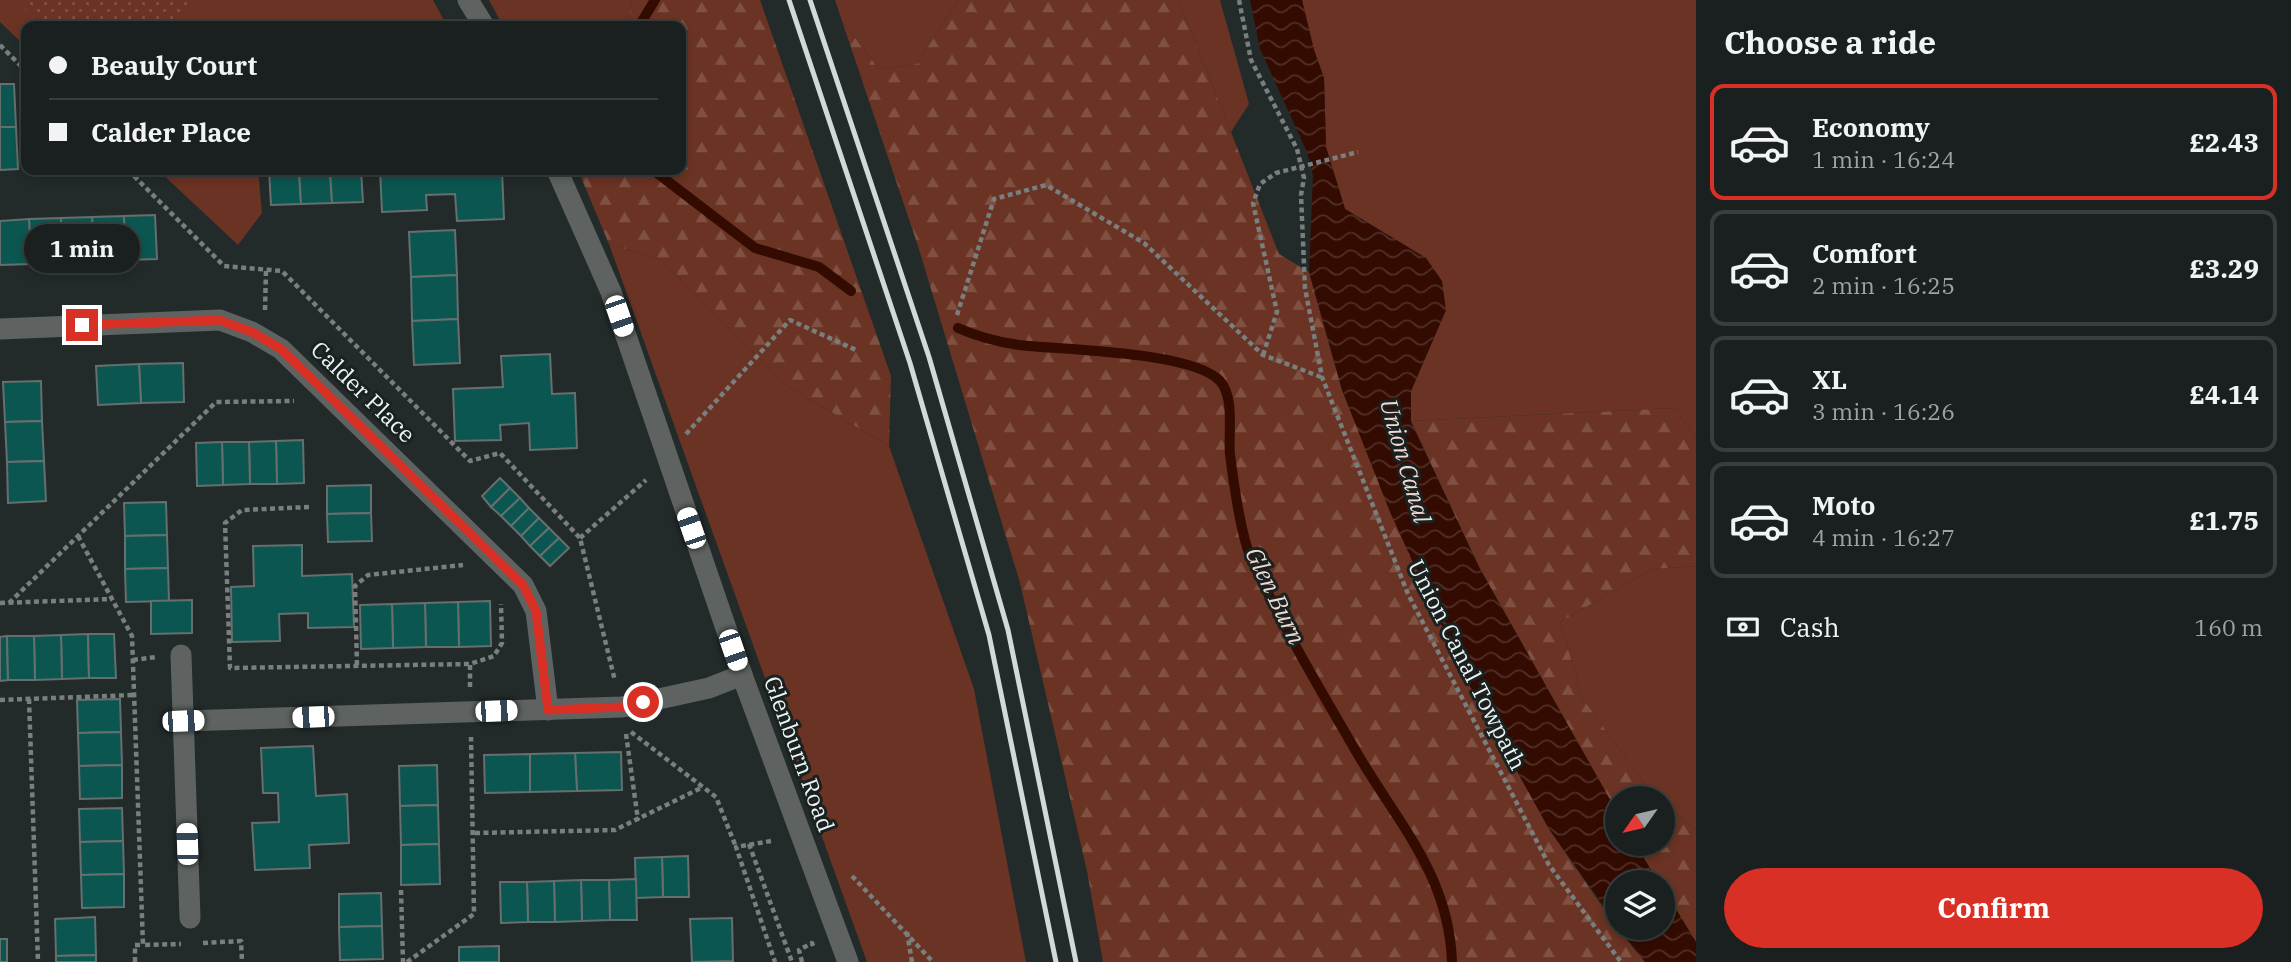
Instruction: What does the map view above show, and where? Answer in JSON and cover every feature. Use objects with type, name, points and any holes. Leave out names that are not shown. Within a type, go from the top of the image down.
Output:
[{"type":"street","points":[[468,0],[481,21]]},
{"type":"street","name":"Glenburn Road","points":[[559,175],[611,292],[742,675],[848,962]]},
{"type":"street","name":"Calder Place","points":[[0,329],[219,320],[252,332],[281,349],[523,585],[536,611],[548,710]]},
{"type":"street","points":[[181,655],[190,918]]},
{"type":"street","points":[[183,721],[622,707],[709,688],[742,675]]},
{"type":"path","name":"Union Canal Towpath","points":[[1239,0],[1251,60],[1297,149],[1304,178],[1301,195],[1305,288],[1322,377],[1408,594],[1549,865],[1621,962]]},
{"type":"path","points":[[0,45],[21,66]]},
{"type":"path","points":[[1263,355],[1277,312],[1253,203],[1260,184],[1276,173],[1358,152]]},
{"type":"path","points":[[133,175],[224,266],[282,271],[470,461],[500,453],[580,538],[622,707]]},
{"type":"path","points":[[957,315],[993,199],[1046,185],[1144,243],[1263,355],[1322,377]]},
{"type":"path","points":[[264,308],[266,270]]},
{"type":"path","points":[[580,538],[644,482],[790,320],[856,350]]},
{"type":"path","points":[[9,603],[216,401],[334,400]]},
{"type":"path","points":[[309,507],[242,510],[225,523],[230,668],[470,664]]},
{"type":"path","points":[[78,536],[132,636],[143,945]]},
{"type":"path","points":[[0,603],[112,599]]},
{"type":"path","points":[[0,700],[134,695]]},
{"type":"path","points":[[29,699],[38,962]]},
{"type":"path","points":[[638,820],[626,728],[716,797],[736,846],[775,962]]},
{"type":"path","points":[[475,833],[615,830],[703,787]]},
{"type":"path","points":[[736,846],[771,841]]},
{"type":"path","points":[[750,844],[792,962]]},
{"type":"path","points":[[852,876],[933,962]]},
{"type":"path","points":[[401,890],[404,962]]},
{"type":"path","points":[[907,932],[912,962]]},
{"type":"path","points":[[135,962],[135,945],[241,941],[242,962]]},
{"type":"path","points":[[802,962],[799,950],[812,943],[817,953]]},
{"type":"green space","points":[[0,0],[433,0],[444,21],[21,21],[21,42],[0,22]]},
{"type":"green space","points":[[30,0],[195,0],[176,21],[37,21],[23,8]]},
{"type":"green space","points":[[489,0],[632,0],[624,21],[500,21]]},
{"type":"green space","points":[[632,0],[760,0],[891,376],[889,446],[787,386],[661,260],[609,244],[580,175],[686,175],[686,21],[624,21]]},
{"type":"green space","points":[[835,0],[958,0],[917,64],[879,69],[842,21]]},
{"type":"green space","points":[[958,0],[1179,0],[1279,254],[1309,272],[1342,390],[1466,679],[1549,829],[1605,911],[1605,940],[1627,940],[1645,962],[1103,962],[1087,871],[1020,583],[918,246],[842,21],[879,69],[917,64]]},
{"type":"green space","points":[[1179,0],[1220,0],[1249,104],[1231,132]]},
{"type":"green space","points":[[1302,0],[1696,0],[1696,438],[1674,408],[1411,421],[1411,391],[1446,310],[1426,258],[1345,209],[1326,147],[1324,78]]},
{"type":"green space","points":[[163,175],[258,175],[262,213],[238,245]]},
{"type":"green space","points":[[609,244],[661,260],[787,386],[889,446],[974,689],[1026,962],[867,962]]},
{"type":"green space","points":[[1674,408],[1696,438],[1696,566],[1652,569],[1560,622],[1583,699],[1646,786],[1605,786],[1605,791],[1479,567],[1411,421]]},
{"type":"green space","points":[[1696,566],[1696,830],[1675,813],[1675,786],[1646,786],[1583,699],[1560,622],[1652,569]]},
{"type":"green space","points":[[1675,813],[1696,830],[1696,942],[1675,908],[1675,870],[1651,870],[1643,856],[1675,856]]},
{"type":"water","name":"Union Canal","points":[[1250,0],[1302,0],[1324,78],[1326,147],[1345,209],[1426,258],[1442,281],[1446,310],[1411,391],[1411,422],[1479,567],[1605,791],[1605,856],[1643,856],[1651,870],[1605,870],[1605,908],[1549,829],[1466,679],[1390,512],[1342,390],[1309,272],[1313,175],[1307,152],[1260,49]]},
{"type":"water","points":[[1675,908],[1696,942],[1696,962],[1645,962],[1628,940],[1675,940]]},
{"type":"building","points":[[0,84],[14,84],[16,127],[0,127]]},
{"type":"building","points":[[0,127],[16,127],[18,169],[0,170]]},
{"type":"building","points":[[269,175],[299,175],[301,204],[271,205]]},
{"type":"building","points":[[299,175],[330,175],[332,203],[301,204]]},
{"type":"building","points":[[330,175],[361,175],[363,202],[332,203]]},
{"type":"building","points":[[380,175],[502,175],[504,219],[457,221],[455,194],[426,195],[427,210],[382,212]]},
{"type":"building","points":[[155,215],[157,259],[125,260],[124,216]]},
{"type":"building","points":[[124,216],[125,260],[94,261],[92,217]]},
{"type":"building","points":[[92,217],[94,261],[62,263],[61,218]]},
{"type":"building","points":[[61,218],[62,263],[31,264],[29,219]]},
{"type":"building","points":[[29,219],[31,264],[0,265],[0,221]]},
{"type":"building","points":[[455,230],[457,275],[411,277],[409,232]]},
{"type":"building","points":[[457,275],[458,319],[412,321],[411,277]]},
{"type":"building","points":[[458,319],[460,363],[414,365],[412,321]]},
{"type":"building","points":[[550,354],[552,394],[575,393],[577,448],[530,450],[529,423],[500,425],[501,440],[455,441],[453,389],[503,387],[501,356]]},
{"type":"building","points":[[183,363],[184,402],[141,403],[139,364]]},
{"type":"building","points":[[139,364],[141,403],[98,405],[96,366]]},
{"type":"building","points":[[41,381],[42,421],[5,422],[3,382]]},
{"type":"building","points":[[42,421],[44,461],[7,462],[5,422]]},
{"type":"building","points":[[303,440],[304,483],[277,484],[276,441]]},
{"type":"building","points":[[276,441],[277,484],[250,484],[249,442]]},
{"type":"building","points":[[222,442],[249,442],[250,484],[223,485]]},
{"type":"building","points":[[222,442],[223,485],[197,486],[196,443]]},
{"type":"building","points":[[44,461],[46,501],[8,503],[7,462]]},
{"type":"building","points":[[500,478],[510,488],[491,507],[482,496]]},
{"type":"building","points":[[371,485],[371,513],[327,514],[327,486]]},
{"type":"building","points":[[510,488],[520,498],[501,516],[491,507]]},
{"type":"building","points":[[520,498],[529,508],[511,526],[501,516]]},
{"type":"building","points":[[166,502],[167,535],[125,536],[124,503]]},
{"type":"building","points":[[529,508],[539,518],[521,536],[511,526]]},
{"type":"building","points":[[371,513],[372,541],[328,542],[327,514]]},
{"type":"building","points":[[539,518],[549,528],[530,546],[521,536]]},
{"type":"building","points":[[549,528],[559,538],[540,556],[530,546]]},
{"type":"building","points":[[167,535],[168,568],[125,569],[125,536]]},
{"type":"building","points":[[559,538],[569,548],[550,566],[540,556]]},
{"type":"building","points":[[302,545],[302,576],[352,574],[354,627],[308,628],[308,613],[279,614],[280,641],[232,642],[231,587],[254,586],[253,546]]},
{"type":"building","points":[[168,568],[169,601],[126,602],[125,569]]},
{"type":"building","points":[[192,600],[192,633],[151,634],[151,601]]},
{"type":"building","points":[[490,601],[491,646],[459,647],[458,602]]},
{"type":"building","points":[[458,602],[459,647],[426,647],[425,603]]},
{"type":"building","points":[[425,603],[426,647],[393,648],[392,604]]},
{"type":"building","points":[[392,604],[393,648],[361,649],[360,605]]},
{"type":"building","points":[[88,634],[89,678],[62,679],[61,635]]},
{"type":"building","points":[[88,634],[114,634],[116,678],[89,678]]},
{"type":"building","points":[[61,635],[62,679],[35,680],[34,636]]},
{"type":"building","points":[[7,636],[8,680],[0,681],[0,637]]},
{"type":"building","points":[[7,636],[34,636],[35,680],[8,680]]},
{"type":"building","points":[[120,699],[121,732],[78,733],[77,700]]},
{"type":"building","points":[[121,732],[122,765],[79,766],[78,733]]},
{"type":"building","points":[[313,746],[316,796],[347,794],[349,843],[309,845],[310,868],[255,870],[252,823],[279,822],[278,793],[263,793],[261,748]]},
{"type":"building","points":[[621,752],[622,790],[577,791],[575,753]]},
{"type":"building","points":[[575,753],[577,791],[530,792],[530,754]]},
{"type":"building","points":[[530,754],[530,792],[485,793],[484,755]]},
{"type":"building","points":[[122,765],[122,798],[80,799],[79,766]]},
{"type":"building","points":[[437,765],[438,805],[400,806],[399,766]]},
{"type":"building","points":[[438,805],[439,844],[401,845],[400,806]]},
{"type":"building","points":[[122,808],[123,841],[80,842],[79,809]]},
{"type":"building","points":[[123,841],[124,874],[81,875],[80,842]]},
{"type":"building","points":[[439,844],[440,884],[401,885],[401,845]]},
{"type":"building","points":[[688,856],[689,897],[663,897],[662,857]]},
{"type":"building","points":[[662,857],[663,897],[636,898],[635,858]]},
{"type":"building","points":[[124,874],[124,907],[82,908],[81,875]]},
{"type":"building","points":[[636,879],[637,920],[610,920],[609,880]]},
{"type":"building","points":[[581,880],[609,880],[610,920],[582,921]]},
{"type":"building","points":[[581,880],[582,921],[555,922],[554,881]]},
{"type":"building","points":[[554,881],[555,922],[528,922],[527,882]]},
{"type":"building","points":[[500,882],[527,882],[528,922],[501,923]]},
{"type":"building","points":[[381,893],[382,926],[339,927],[339,894]]},
{"type":"building","points":[[95,917],[96,955],[56,956],[55,919]]},
{"type":"building","points":[[732,918],[733,961],[692,962],[690,919]]},
{"type":"building","points":[[382,926],[383,959],[340,960],[339,927]]},
{"type":"building","points":[[0,939],[7,939],[7,962],[0,962]]},
{"type":"building","points":[[499,946],[499,962],[459,962],[459,947]]},
{"type":"building","points":[[96,955],[96,962],[56,962],[56,956]]},
{"type":"waterway","name":"Glen Burn","points":[[642,21],[655,0]]},
{"type":"waterway","name":"Glen Burn","points":[[660,175],[755,248],[819,267],[851,291]]},
{"type":"waterway","name":"Glen Burn","points":[[958,328],[1019,345],[1125,354],[1183,363],[1205,371],[1220,381],[1228,397],[1233,478],[1247,548],[1276,609],[1317,684],[1406,830],[1432,878],[1449,932],[1452,962]]},
{"type":"railway","points":[[789,0],[910,363],[989,635],[1056,962]]},
{"type":"railway","points":[[810,0],[929,357],[1008,630],[1076,962]]},
{"type":"route","points":[[82,325],[219,320],[252,332],[281,349],[523,585],[536,611],[548,710],[622,707],[643,702]]}]
